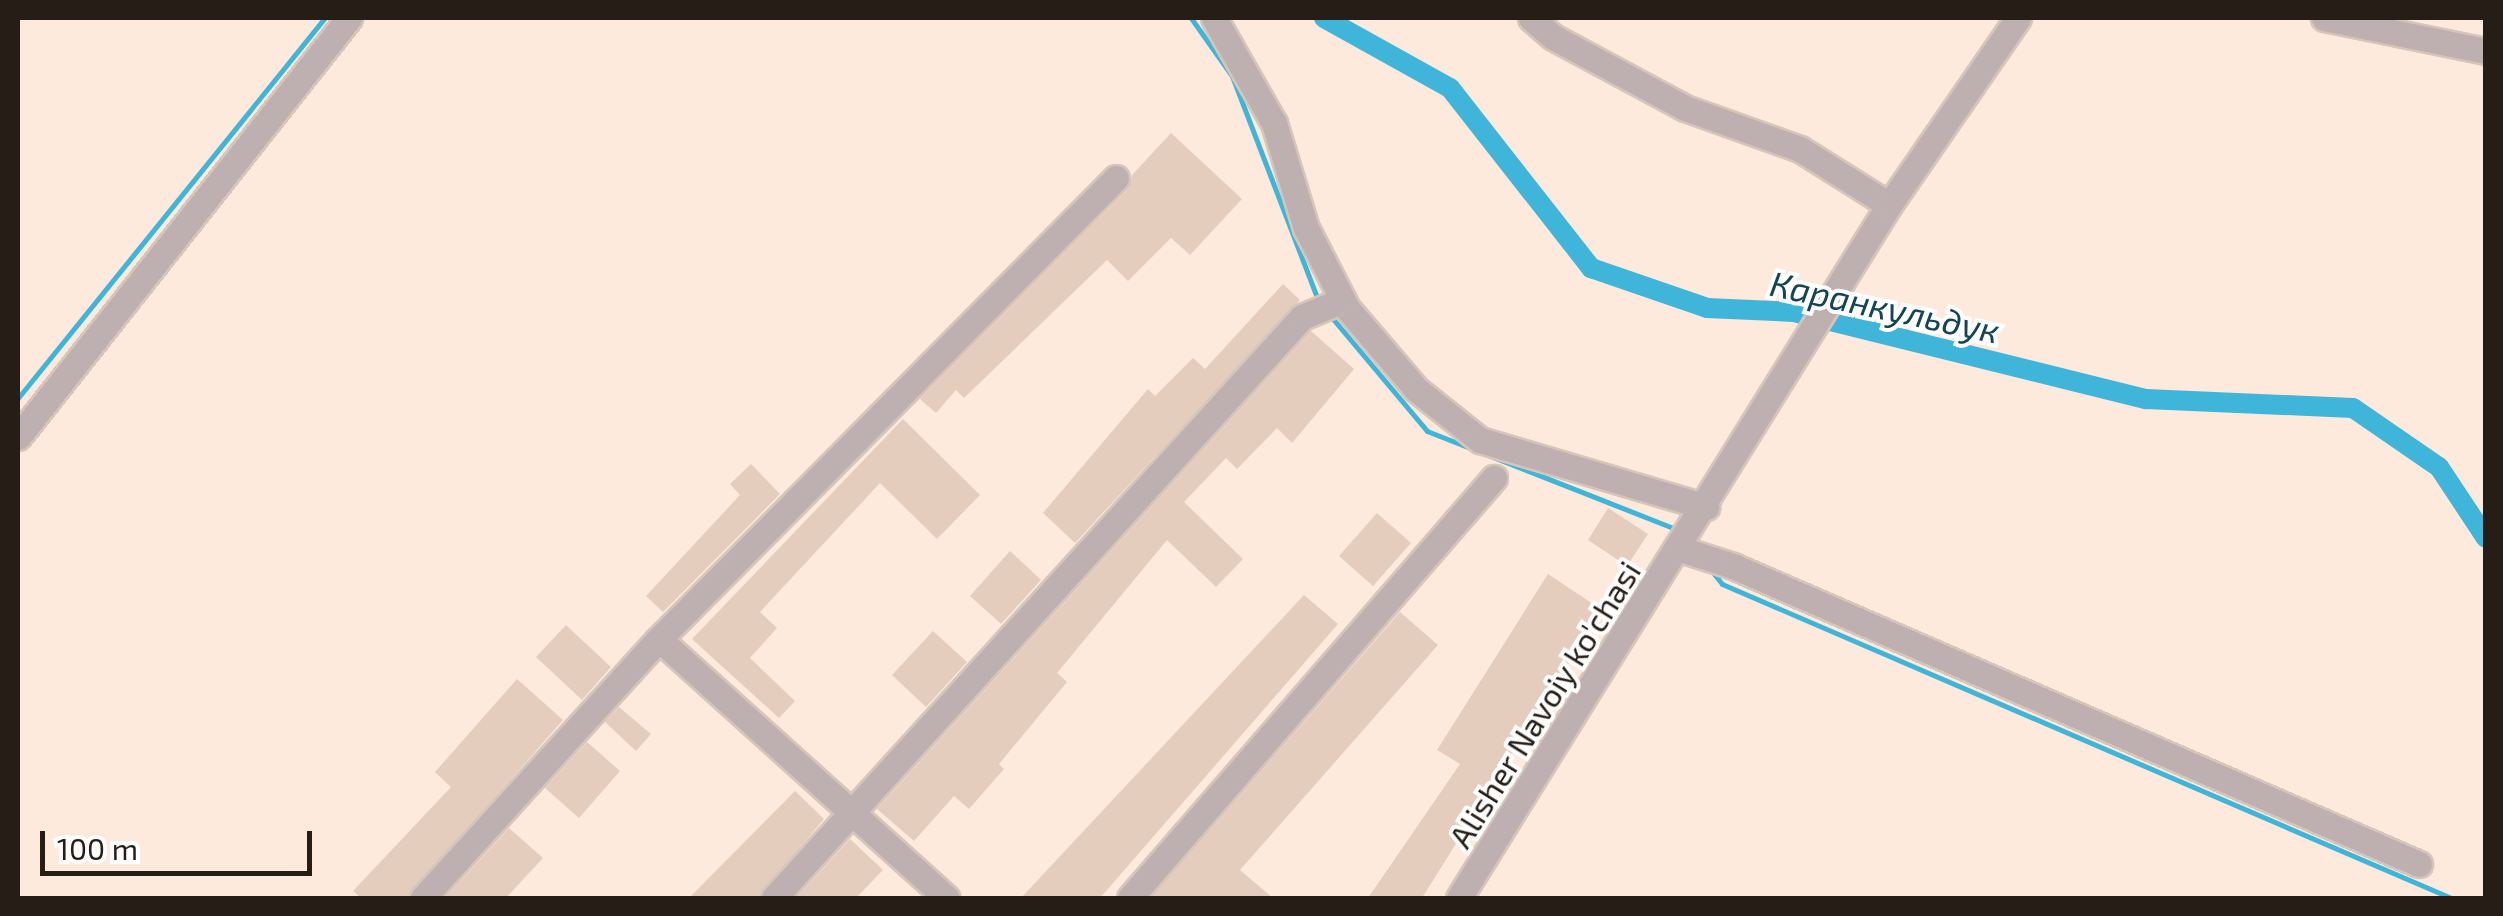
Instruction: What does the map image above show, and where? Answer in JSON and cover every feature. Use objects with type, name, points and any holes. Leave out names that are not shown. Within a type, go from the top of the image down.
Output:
[{"type":"street","points":[[18,438],[350,18]]},
{"type":"street","points":[[1214,18],[1274,122],[1306,228],[1344,300],[1416,389],[1480,440],[1706,508]]},
{"type":"street","points":[[1532,18],[1553,37],[1685,108],[1800,149],[1889,204]]},
{"type":"street","name":"Alisher Navoiy ko'chasi","points":[[1459,898],[1706,508],[1889,204],[2018,18]]},
{"type":"street","points":[[2324,18],[2486,51]]},
{"type":"street","points":[[423,898],[659,639],[1116,178]]},
{"type":"street","points":[[774,898],[1302,318],[1344,300]]},
{"type":"street","points":[[1130,898],[1494,478]]},
{"type":"street","points":[[1682,546],[2420,864]]},
{"type":"street","points":[[659,639],[946,898]]},
{"type":"building","points":[[1171,133],[1242,199],[1190,255],[1171,238],[1128,281],[1107,260],[964,398],[956,390],[936,413],[920,399],[1128,189],[1132,175]]},
{"type":"building","points":[[1283,284],[1300,300],[1075,543],[1043,513],[1148,389],[1155,396],[1193,358],[1205,369]]},
{"type":"building","points":[[1311,331],[1354,369],[1292,443],[1277,428],[1237,469],[1226,458],[1184,502],[1243,559],[1216,587],[1167,540],[1057,673],[1067,682],[999,764],[1004,769],[969,809],[954,796],[914,841],[877,809]]},
{"type":"building","points":[[903,419],[980,495],[937,539],[880,483],[760,612],[777,628],[750,658],[795,701],[779,718],[692,639]]},
{"type":"building","points":[[751,464],[780,494],[663,612],[646,596],[740,495],[730,484]]},
{"type":"building","points":[[1608,508],[1648,534],[1627,566],[1588,540]]},
{"type":"building","points":[[1377,513],[1411,543],[1373,586],[1339,556]]},
{"type":"building","points":[[1010,551],[1041,580],[1001,624],[970,596]]},
{"type":"building","points":[[1548,574],[1602,610],[1422,898],[1368,898],[1460,764],[1437,750]]},
{"type":"building","points":[[1304,595],[1338,624],[1100,898],[1021,898]]},
{"type":"building","points":[[1400,612],[1438,645],[1240,870],[1273,898],[1151,898]]},
{"type":"building","points":[[566,625],[611,667],[582,700],[536,657]]},
{"type":"building","points":[[933,631],[967,662],[926,707],[892,675]]},
{"type":"building","points":[[517,679],[563,720],[407,898],[361,898],[353,891],[451,787],[435,772]]},
{"type":"building","points":[[619,707],[651,734],[636,751],[605,722]]},
{"type":"building","points":[[587,742],[620,771],[579,818],[545,788]]},
{"type":"building","points":[[795,791],[824,819],[758,898],[689,898]]},
{"type":"building","points":[[509,828],[543,858],[506,898],[445,898]]},
{"type":"building","points":[[850,839],[883,870],[856,898],[796,898]]},
{"type":"waterway","points":[[18,398],[325,18]]},
{"type":"waterway","points":[[1191,18],[1232,76],[1318,300]]},
{"type":"waterway","name":"Каранкульдук","points":[[1324,18],[1450,88],[1591,268],[1707,308],[1794,312],[2146,399],[2353,408],[2439,467],[2486,538]]},
{"type":"waterway","points":[[1328,313],[1427,431],[1678,530]]},
{"type":"waterway","points":[[1710,569],[1722,584],[2451,898]]}]
